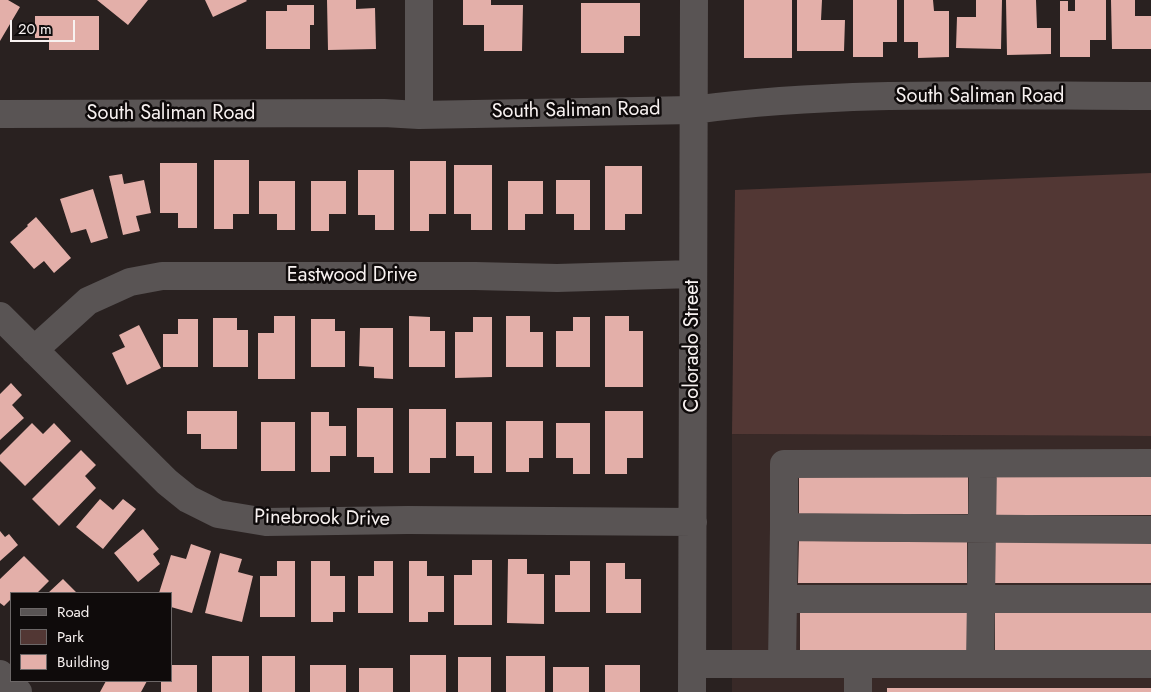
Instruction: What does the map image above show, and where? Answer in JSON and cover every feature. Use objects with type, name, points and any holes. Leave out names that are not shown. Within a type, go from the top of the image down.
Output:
[{"type":"street","points":[[419,114],[420,0]]},
{"type":"street","name":"Colorado Street","points":[[692,692],[694,0]]},
{"type":"street","name":"South Saliman Road","points":[[0,114],[419,114],[693,110],[813,99],[958,96],[1151,96]]},
{"type":"street","name":"Eastwood Drive","points":[[34,350],[88,301],[130,282],[162,276],[475,276],[557,278],[693,274]]},
{"type":"street","name":"Pinebrook Drive","points":[[0,316],[167,482],[188,499],[218,514],[266,522],[408,520],[693,522]]},
{"type":"street","points":[[782,664],[784,464],[1151,464]]},
{"type":"street","points":[[980,664],[983,464]]},
{"type":"street","points":[[784,527],[1151,530]]},
{"type":"street","points":[[783,599],[1151,599]]},
{"type":"street","points":[[692,664],[1151,664]]},
{"type":"street","points":[[858,664],[858,692]]},
{"type":"shaded area","points":[[732,434],[1151,436],[1151,692],[732,692]]},
{"type":"green space","points":[[1151,173],[1151,436],[732,434],[735,190]]},
{"type":"building","points":[[0,0],[8,0],[20,7],[0,41]]},
{"type":"building","points":[[97,0],[148,0],[128,25]]},
{"type":"building","points":[[205,0],[246,0],[247,1],[213,17]]},
{"type":"building","points":[[327,0],[356,0],[356,9],[375,8],[376,49],[328,50]]},
{"type":"building","points":[[463,0],[491,0],[491,5],[523,5],[522,51],[484,51],[484,25],[463,25]]},
{"type":"building","points":[[744,0],[792,0],[792,58],[744,58]]},
{"type":"building","points":[[797,0],[822,0],[821,20],[845,20],[844,51],[797,51]]},
{"type":"building","points":[[853,0],[897,0],[897,42],[883,42],[883,57],[853,57]]},
{"type":"building","points":[[904,0],[933,0],[934,11],[949,11],[949,57],[918,58],[918,42],[904,42]]},
{"type":"building","points":[[976,0],[1002,0],[1001,49],[956,48],[957,17],[976,17]]},
{"type":"building","points":[[1006,0],[1036,0],[1037,28],[1051,28],[1051,54],[1007,55]]},
{"type":"building","points":[[1075,0],[1106,0],[1106,40],[1090,40],[1090,57],[1060,57],[1060,1],[1068,1],[1068,11],[1075,11]]},
{"type":"building","points":[[1111,0],[1135,0],[1135,16],[1151,16],[1151,49],[1112,49]]},
{"type":"building","points":[[581,3],[640,3],[640,36],[624,36],[624,53],[581,53]]},
{"type":"building","points":[[287,5],[314,5],[314,25],[310,25],[310,49],[266,49],[266,11],[287,11]]},
{"type":"building","points":[[35,16],[99,16],[99,50],[49,50],[49,38],[35,38]]},
{"type":"building","points":[[214,160],[249,160],[249,214],[233,214],[233,229],[214,229]]},
{"type":"building","points":[[410,161],[446,161],[446,214],[429,214],[429,231],[410,231]]},
{"type":"building","points":[[160,163],[197,163],[197,228],[178,228],[178,213],[160,213]]},
{"type":"building","points":[[454,165],[492,165],[492,230],[471,230],[471,214],[454,214]]},
{"type":"building","points":[[605,166],[642,166],[642,214],[625,214],[625,230],[605,230]]},
{"type":"building","points":[[358,170],[394,170],[394,230],[375,230],[375,215],[358,215]]},
{"type":"building","points":[[122,174],[124,184],[144,180],[151,213],[136,216],[140,231],[123,235],[109,176]]},
{"type":"building","points":[[556,180],[590,180],[590,230],[574,230],[574,214],[556,214]]},
{"type":"building","points":[[259,181],[295,181],[295,230],[277,230],[277,214],[259,214]]},
{"type":"building","points":[[311,181],[346,181],[346,214],[329,214],[329,231],[311,231]]},
{"type":"building","points":[[508,181],[543,181],[543,214],[525,214],[525,230],[508,230]]},
{"type":"building","points":[[93,189],[108,238],[91,243],[86,229],[71,233],[60,199]]},
{"type":"building","points":[[36,217],[71,258],[54,273],[44,261],[34,269],[10,242]]},
{"type":"building","points":[[274,316],[295,316],[295,379],[258,379],[258,333],[274,333]]},
{"type":"building","points":[[409,316],[430,317],[430,331],[445,331],[445,367],[409,367]]},
{"type":"building","points":[[506,316],[530,316],[530,332],[543,332],[543,367],[506,367]]},
{"type":"building","points":[[605,316],[629,316],[629,331],[643,331],[643,387],[605,387]]},
{"type":"building","points":[[473,317],[492,317],[492,377],[455,378],[455,332],[473,332]]},
{"type":"building","points":[[573,317],[590,317],[590,367],[556,367],[556,331],[573,331]]},
{"type":"building","points":[[213,318],[237,318],[237,330],[248,330],[248,367],[213,367]]},
{"type":"building","points":[[178,319],[198,319],[198,367],[163,367],[163,334],[178,334]]},
{"type":"building","points":[[311,319],[335,319],[335,331],[345,331],[345,367],[311,367]]},
{"type":"building","points":[[139,325],[161,368],[127,385],[112,353],[125,347],[119,335]]},
{"type":"building","points":[[360,328],[393,328],[393,379],[374,378],[374,367],[359,366]]},
{"type":"building","points":[[11,383],[22,395],[12,405],[24,418],[0,440],[0,394]]},
{"type":"building","points":[[357,408],[393,408],[393,473],[374,473],[374,457],[357,457]]},
{"type":"building","points":[[409,409],[446,409],[446,458],[430,458],[430,473],[409,473]]},
{"type":"building","points":[[187,411],[237,411],[237,449],[201,449],[201,434],[187,434]]},
{"type":"building","points":[[605,411],[643,411],[643,458],[627,458],[627,474],[605,474]]},
{"type":"building","points":[[311,412],[329,412],[329,426],[346,426],[346,456],[330,456],[330,472],[311,472]]},
{"type":"building","points":[[506,421],[543,421],[543,458],[529,458],[529,472],[506,472]]},
{"type":"building","points":[[261,422],[295,422],[295,471],[261,471]]},
{"type":"building","points":[[456,422],[492,422],[492,473],[474,473],[474,456],[456,456]]},
{"type":"building","points":[[32,423],[43,434],[54,423],[71,441],[25,486],[0,461],[0,455]]},
{"type":"building","points":[[556,423],[590,423],[590,474],[573,474],[573,458],[556,458]]},
{"type":"building","points":[[81,450],[96,465],[85,476],[96,488],[59,526],[32,499]]},
{"type":"building","points":[[799,473],[968,473],[968,514],[799,514]]},
{"type":"building","points":[[996,473],[1151,473],[1151,515],[996,515]]},
{"type":"building","points":[[100,499],[113,510],[123,499],[136,509],[103,549],[76,527]]},
{"type":"building","points":[[143,529],[159,549],[153,554],[160,564],[138,582],[114,553]]},
{"type":"building","points":[[0,531],[5,537],[9,534],[18,545],[0,561]]},
{"type":"building","points":[[799,541],[967,542],[967,583],[798,583]]},
{"type":"building","points":[[995,541],[1151,541],[1151,583],[995,583]]},
{"type":"building","points":[[191,544],[211,551],[192,613],[172,607],[172,592],[159,592],[171,555],[186,559]]},
{"type":"building","points":[[220,553],[242,559],[238,572],[253,576],[242,622],[205,613]]},
{"type":"building","points":[[24,556],[49,581],[38,592],[10,592],[10,600],[4,606],[0,603],[0,579]]},
{"type":"building","points":[[508,559],[527,559],[527,574],[544,574],[544,624],[507,623]]},
{"type":"building","points":[[472,560],[492,560],[492,625],[454,625],[454,575],[472,575]]},
{"type":"building","points":[[277,561],[295,561],[295,617],[260,617],[260,576],[277,576]]},
{"type":"building","points":[[311,561],[330,561],[330,576],[345,576],[345,612],[333,612],[333,622],[311,622]]},
{"type":"building","points":[[374,561],[393,561],[393,613],[358,613],[358,576],[374,576]]},
{"type":"building","points":[[409,561],[427,561],[427,576],[444,576],[444,612],[428,612],[428,622],[409,622]]},
{"type":"building","points":[[570,561],[590,561],[590,612],[555,612],[555,575],[570,575]]},
{"type":"building","points":[[606,563],[625,563],[625,579],[641,579],[641,613],[606,613]]},
{"type":"building","points":[[63,579],[76,592],[49,592]]},
{"type":"building","points":[[800,609],[967,609],[967,652],[800,652]]},
{"type":"building","points":[[995,610],[1151,610],[1151,652],[995,652]]},
{"type":"building","points":[[410,655],[446,655],[446,692],[410,692]]},
{"type":"building","points":[[212,656],[249,656],[249,692],[212,692]]},
{"type":"building","points":[[262,656],[295,656],[295,692],[262,692]]},
{"type":"building","points":[[506,656],[545,656],[545,692],[506,692]]},
{"type":"building","points":[[458,657],[491,657],[491,692],[458,692]]},
{"type":"building","points":[[172,665],[197,665],[197,692],[161,692],[161,682],[172,682]]},
{"type":"building","points":[[310,665],[346,665],[346,692],[310,692]]},
{"type":"building","points":[[605,665],[640,665],[640,692],[605,692]]},
{"type":"building","points":[[553,667],[589,667],[589,692],[553,692]]},
{"type":"building","points":[[359,668],[393,668],[393,692],[359,692]]},
{"type":"building","points":[[105,682],[146,682],[141,692],[100,692]]},
{"type":"building","points":[[887,688],[1151,688],[1151,692],[887,692]]}]
